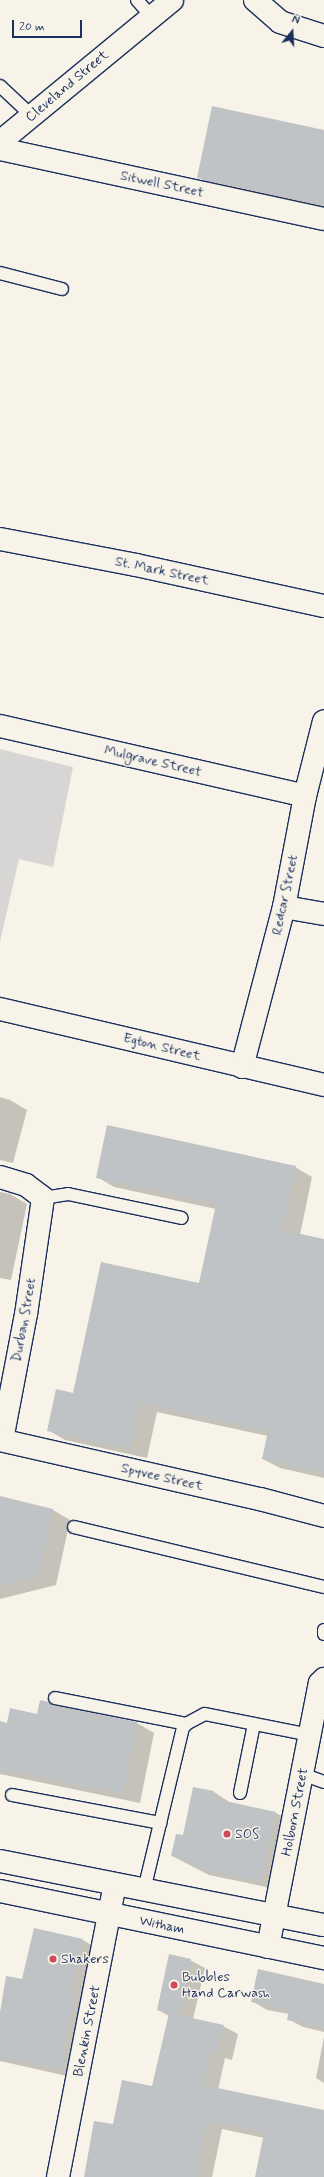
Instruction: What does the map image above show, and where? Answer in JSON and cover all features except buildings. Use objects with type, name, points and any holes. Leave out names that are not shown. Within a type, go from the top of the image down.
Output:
[{"type":"main road","name":"Cleveland Street","points":[[0,142],[172,0]]},
{"type":"main road","points":[[255,0],[280,22],[324,36]]},
{"type":"main road","name":"Sitwell Street","points":[[0,149],[324,219]]},
{"type":"main road","name":"St. Mark Street","points":[[0,539],[136,564],[324,606]]},
{"type":"main road","name":"Redcar Street","points":[[242,1067],[284,906],[305,796],[324,721]]},
{"type":"main road","name":"Mulgrave Street","points":[[0,726],[305,796]]},
{"type":"main road","points":[[284,906],[324,914]]},
{"type":"main road","name":"Egton Street","points":[[0,1009],[242,1067],[324,1085]]},
{"type":"main road","points":[[0,1177],[26,1185],[43,1198]]},
{"type":"main road","name":"Durban Street","points":[[1,1440],[26,1314],[43,1198]]},
{"type":"main road","name":"Spyvee Street","points":[[1,1440],[260,1499],[324,1516]]},
{"type":"main road","name":"Holborn Street","points":[[268,1947],[320,1683],[324,1679]]},
{"type":"main road","points":[[0,1861],[324,1925]]},
{"type":"main road","name":"Blenkin Street","points":[[58,2177],[115,1884]]},
{"type":"main road","name":"Witham","points":[[0,1891],[324,1958]]},
{"type":"lane","points":[[137,0],[152,17]]},
{"type":"lane","points":[[0,86],[32,116]]},
{"type":"lane","points":[[0,272],[62,289]]},
{"type":"lane","points":[[43,1198],[68,1194],[182,1218]]},
{"type":"lane","points":[[74,1527],[324,1587]]},
{"type":"lane","points":[[55,1698],[186,1724]]},
{"type":"lane","points":[[144,1890],[183,1728],[186,1724],[206,1714],[310,1735]]},
{"type":"lane","points":[[240,1793],[254,1724]]},
{"type":"lane","points":[[302,1774],[324,1782]]},
{"type":"lane","points":[[12,1795],[160,1823]]},
{"type":"shaded area","points":[[0,749],[73,767],[53,867],[19,859],[0,942]]},
{"type":"place","name":"SOS","points":[[227,1834]]},
{"type":"place","name":"Shakers","points":[[53,1959]]},
{"type":"place","name":"Bubbles Hand Carwash","points":[[174,1985]]}]
